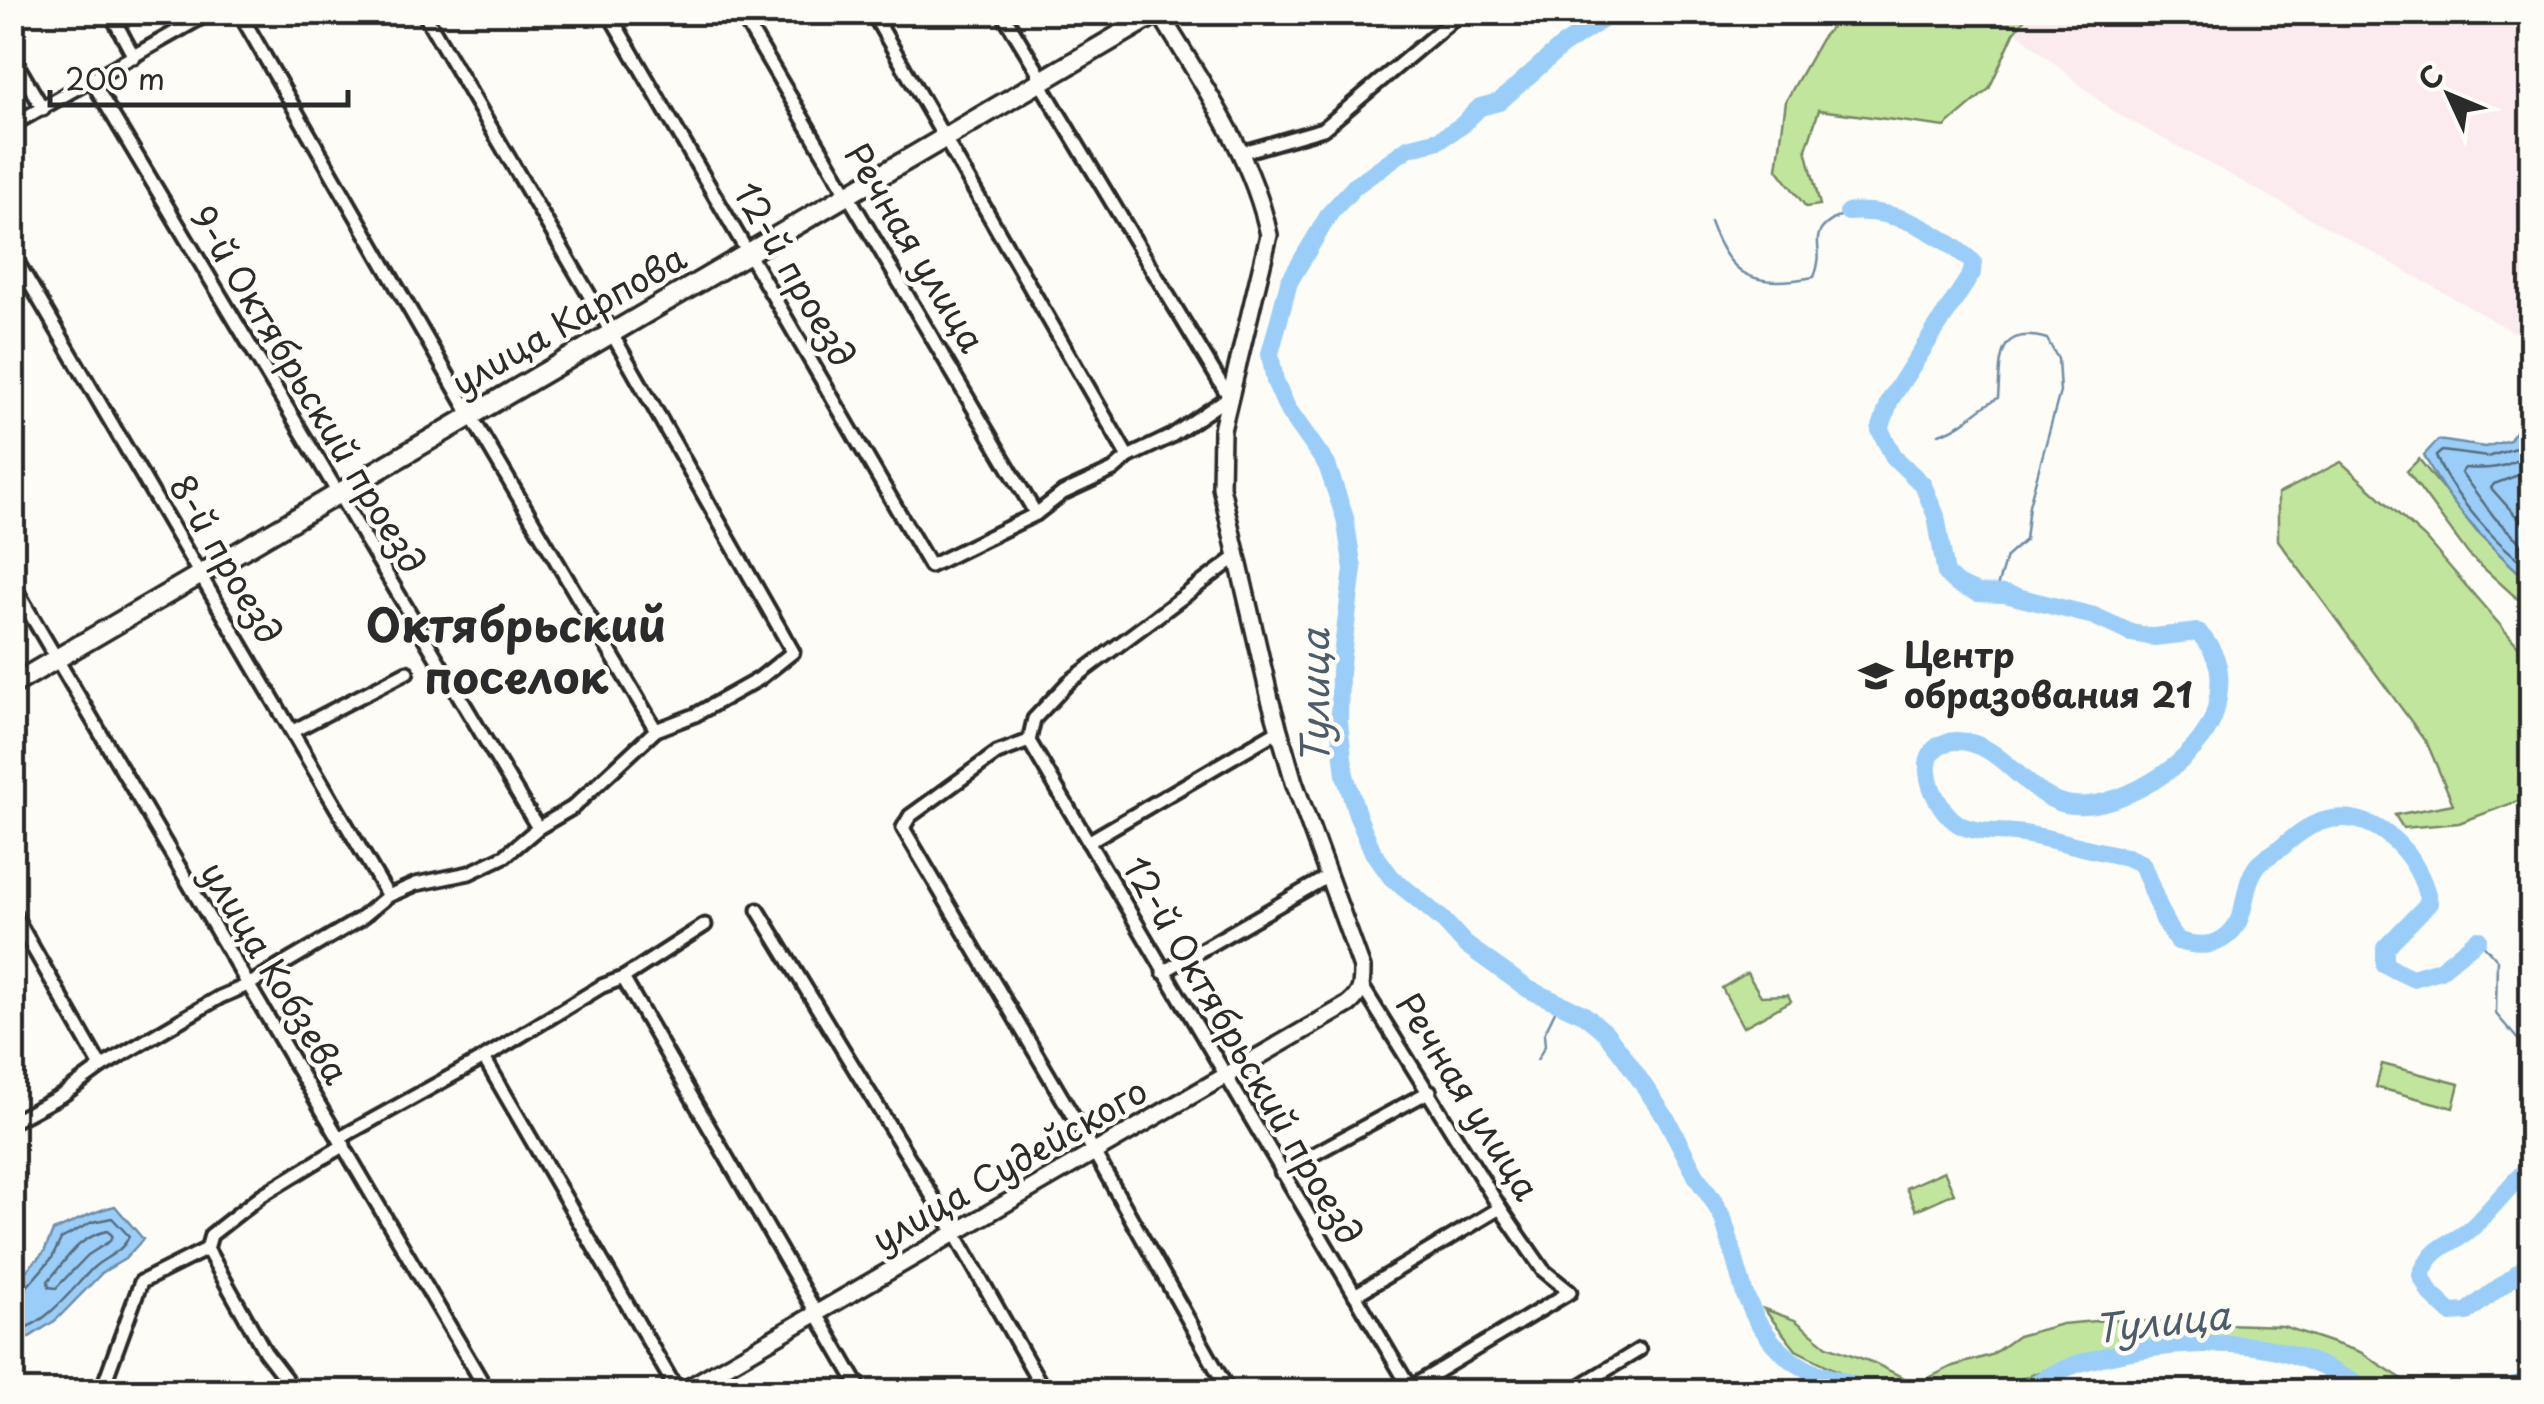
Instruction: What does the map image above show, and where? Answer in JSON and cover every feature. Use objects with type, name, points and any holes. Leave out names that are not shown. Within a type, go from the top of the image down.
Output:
[{"type":"main road","name":"улица Карпова","points":[[12,685],[1151,14]]},
{"type":"street","points":[[110,12],[134,56]]},
{"type":"street","points":[[12,125],[211,12]]},
{"type":"street","points":[[240,12],[656,730]]},
{"type":"street","points":[[12,1122],[220,996],[248,986],[360,920],[388,896],[416,884],[468,873],[505,856],[538,828],[572,808],[656,730],[696,715],[759,680],[793,652],[423,12]]},
{"type":"street","name":"12-й проезд","points":[[608,12],[930,566],[1036,514]]},
{"type":"street","name":"Речная улица","points":[[740,12],[1036,514]]},
{"type":"street","points":[[872,12],[1128,457]]},
{"type":"street","points":[[1002,12],[1229,396],[1170,437],[1063,493],[1036,514]]},
{"type":"street","points":[[1240,153],[1323,129],[1462,12]]},
{"type":"street","name":"Речная улица","points":[[1151,14],[1240,153],[1263,206],[1269,235],[1222,430],[1221,487],[1278,730],[1299,801],[1362,968],[1362,986],[1500,1208],[1543,1270],[1570,1292],[1407,1390]]},
{"type":"street","points":[[12,56],[43,108]]},
{"type":"street","name":"9-й Октябрьский проезд","points":[[92,81],[538,828]]},
{"type":"street","name":"8-й проезд","points":[[12,253],[388,896]]},
{"type":"street","points":[[1229,1392],[1094,1152],[903,828],[910,816],[998,752],[1029,741],[1034,720],[1070,682],[1236,558]]},
{"type":"street","name":"улица Кобзева","points":[[12,583],[488,1392]]},
{"type":"street","points":[[292,731],[407,672]]},
{"type":"street","points":[[1088,842],[1278,730]]},
{"type":"street","name":"12-й Октябрьский проезд","points":[[1029,741],[1407,1390]]},
{"type":"street","points":[[1163,972],[1327,877]]},
{"type":"street","points":[[758,910],[954,1232],[1045,1392]]},
{"type":"street","points":[[12,911],[101,1067]]},
{"type":"street","points":[[289,1392],[285,1378],[265,1352],[207,1249],[211,1235],[262,1194],[342,1142],[602,986],[623,978],[705,925]]},
{"type":"street","points":[[623,978],[862,1392]]},
{"type":"street","name":"улица Судейского","points":[[679,1392],[1350,1004],[1362,986]]},
{"type":"street","points":[[484,1058],[679,1392]]},
{"type":"street","points":[[1281,1172],[1430,1091]]},
{"type":"street","points":[[1355,1295],[1500,1208]]},
{"type":"street","points":[[101,1392],[141,1282],[207,1249]]},
{"type":"street","points":[[1570,1392],[1640,1350]]},
{"type":"shaded area","points":[[2031,13],[2505,13],[2531,55],[2531,342],[2112,111],[2016,32]]},
{"type":"green space","points":[[1844,12],[2029,13],[2014,33],[1989,89],[1945,127],[1819,110],[1806,149],[1820,205],[1806,207],[1777,169],[1786,101],[1821,39]]},
{"type":"green space","points":[[2419,459],[2477,532],[2525,578],[2531,579],[2531,611],[2469,555],[2407,471]]},
{"type":"green space","points":[[2341,462],[2425,538],[2531,661],[2531,779],[2518,801],[2459,823],[2403,828],[2395,815],[2453,804],[2427,743],[2278,540],[2278,494]]},
{"type":"green space","points":[[1747,973],[1761,996],[1788,995],[1791,1001],[1743,1027],[1722,988]]},
{"type":"green space","points":[[2382,1064],[2459,1084],[2453,1108],[2376,1087]]},
{"type":"green space","points":[[1944,1171],[1954,1193],[1916,1210],[1906,1188]]},
{"type":"green space","points":[[1764,1309],[1795,1320],[1827,1346],[1916,1384],[1953,1366],[1991,1355],[2018,1336],[2062,1324],[2107,1320],[2283,1326],[2360,1352],[2417,1391],[2381,1391],[2271,1342],[2181,1341],[2081,1356],[1997,1388],[1917,1391],[1858,1381],[1796,1350]]},
{"type":"water","points":[[2532,418],[2531,579],[2510,565],[2468,521],[2424,455],[2438,440],[2485,447],[2510,440],[2520,422]]},
{"type":"water","points":[[115,1206],[143,1239],[125,1259],[103,1272],[56,1320],[20,1343],[13,1334],[13,1284],[44,1252],[53,1231]]},
{"type":"waterway","name":"Тулица","points":[[1614,12],[1562,46],[1499,102],[1480,107],[1439,140],[1408,148],[1355,186],[1330,213],[1289,282],[1270,354],[1275,381],[1287,408],[1327,465],[1345,518],[1353,569],[1340,671],[1339,722],[1345,775],[1373,852],[1391,877],[1443,920],[1465,944],[1528,989],[1583,1014],[1605,1032],[1623,1055],[1666,1118],[1723,1218],[1745,1295],[1773,1343],[1812,1372],[1878,1392]]},
{"type":"waterway","points":[[1710,222],[1727,256],[1748,275],[1793,280],[1814,277],[1819,233],[1848,212]]},
{"type":"waterway","points":[[1848,212],[1883,214],[1915,224],[1973,262],[1972,273],[1890,400],[1880,430],[1894,457],[1923,485],[1936,516],[1946,574],[1978,593],[2005,594],[2094,616],[2131,633],[2154,637],[2198,632],[2212,650],[2218,667],[2216,708],[2208,728],[2175,765],[2128,794],[2080,805],[2059,802],[1985,748],[1956,741],[1941,745],[1932,753],[1928,765],[1929,779],[1941,807],[1969,829],[2036,836],[2142,864],[2165,922],[2178,941],[2198,945],[2216,942],[2235,928],[2252,874],[2265,858],[2315,824],[2340,818],[2358,820],[2391,837],[2405,851],[2416,867],[2429,903],[2385,948],[2385,965],[2412,978],[2440,970],[2478,939]]},
{"type":"waterway","points":[[1939,434],[1998,398],[2001,360],[2009,342],[2030,336],[2047,339],[2058,359],[2060,392],[2029,505],[2025,540],[2006,557],[1995,594]]},
{"type":"waterway","points":[[2478,939],[2497,960],[2496,1014],[2532,1056]]},
{"type":"waterway","points":[[1537,1060],[1560,1001]]},
{"type":"waterway","points":[[2530,1166],[2474,1226],[2431,1257],[2421,1275],[2430,1293],[2451,1313],[2467,1312],[2532,1262]]},
{"type":"waterway","name":"Тулица","points":[[2017,1392],[2063,1369],[2101,1357],[2149,1348],[2227,1344],[2298,1356],[2371,1392]]},
{"type":"waterway","points":[[2498,1392],[2532,1379]]},
{"type":"place","name":"Центр образования 21","points":[[1876,676]]},
{"type":"district","name":"Октябрьский поселок","points":[[516,652]]}]
